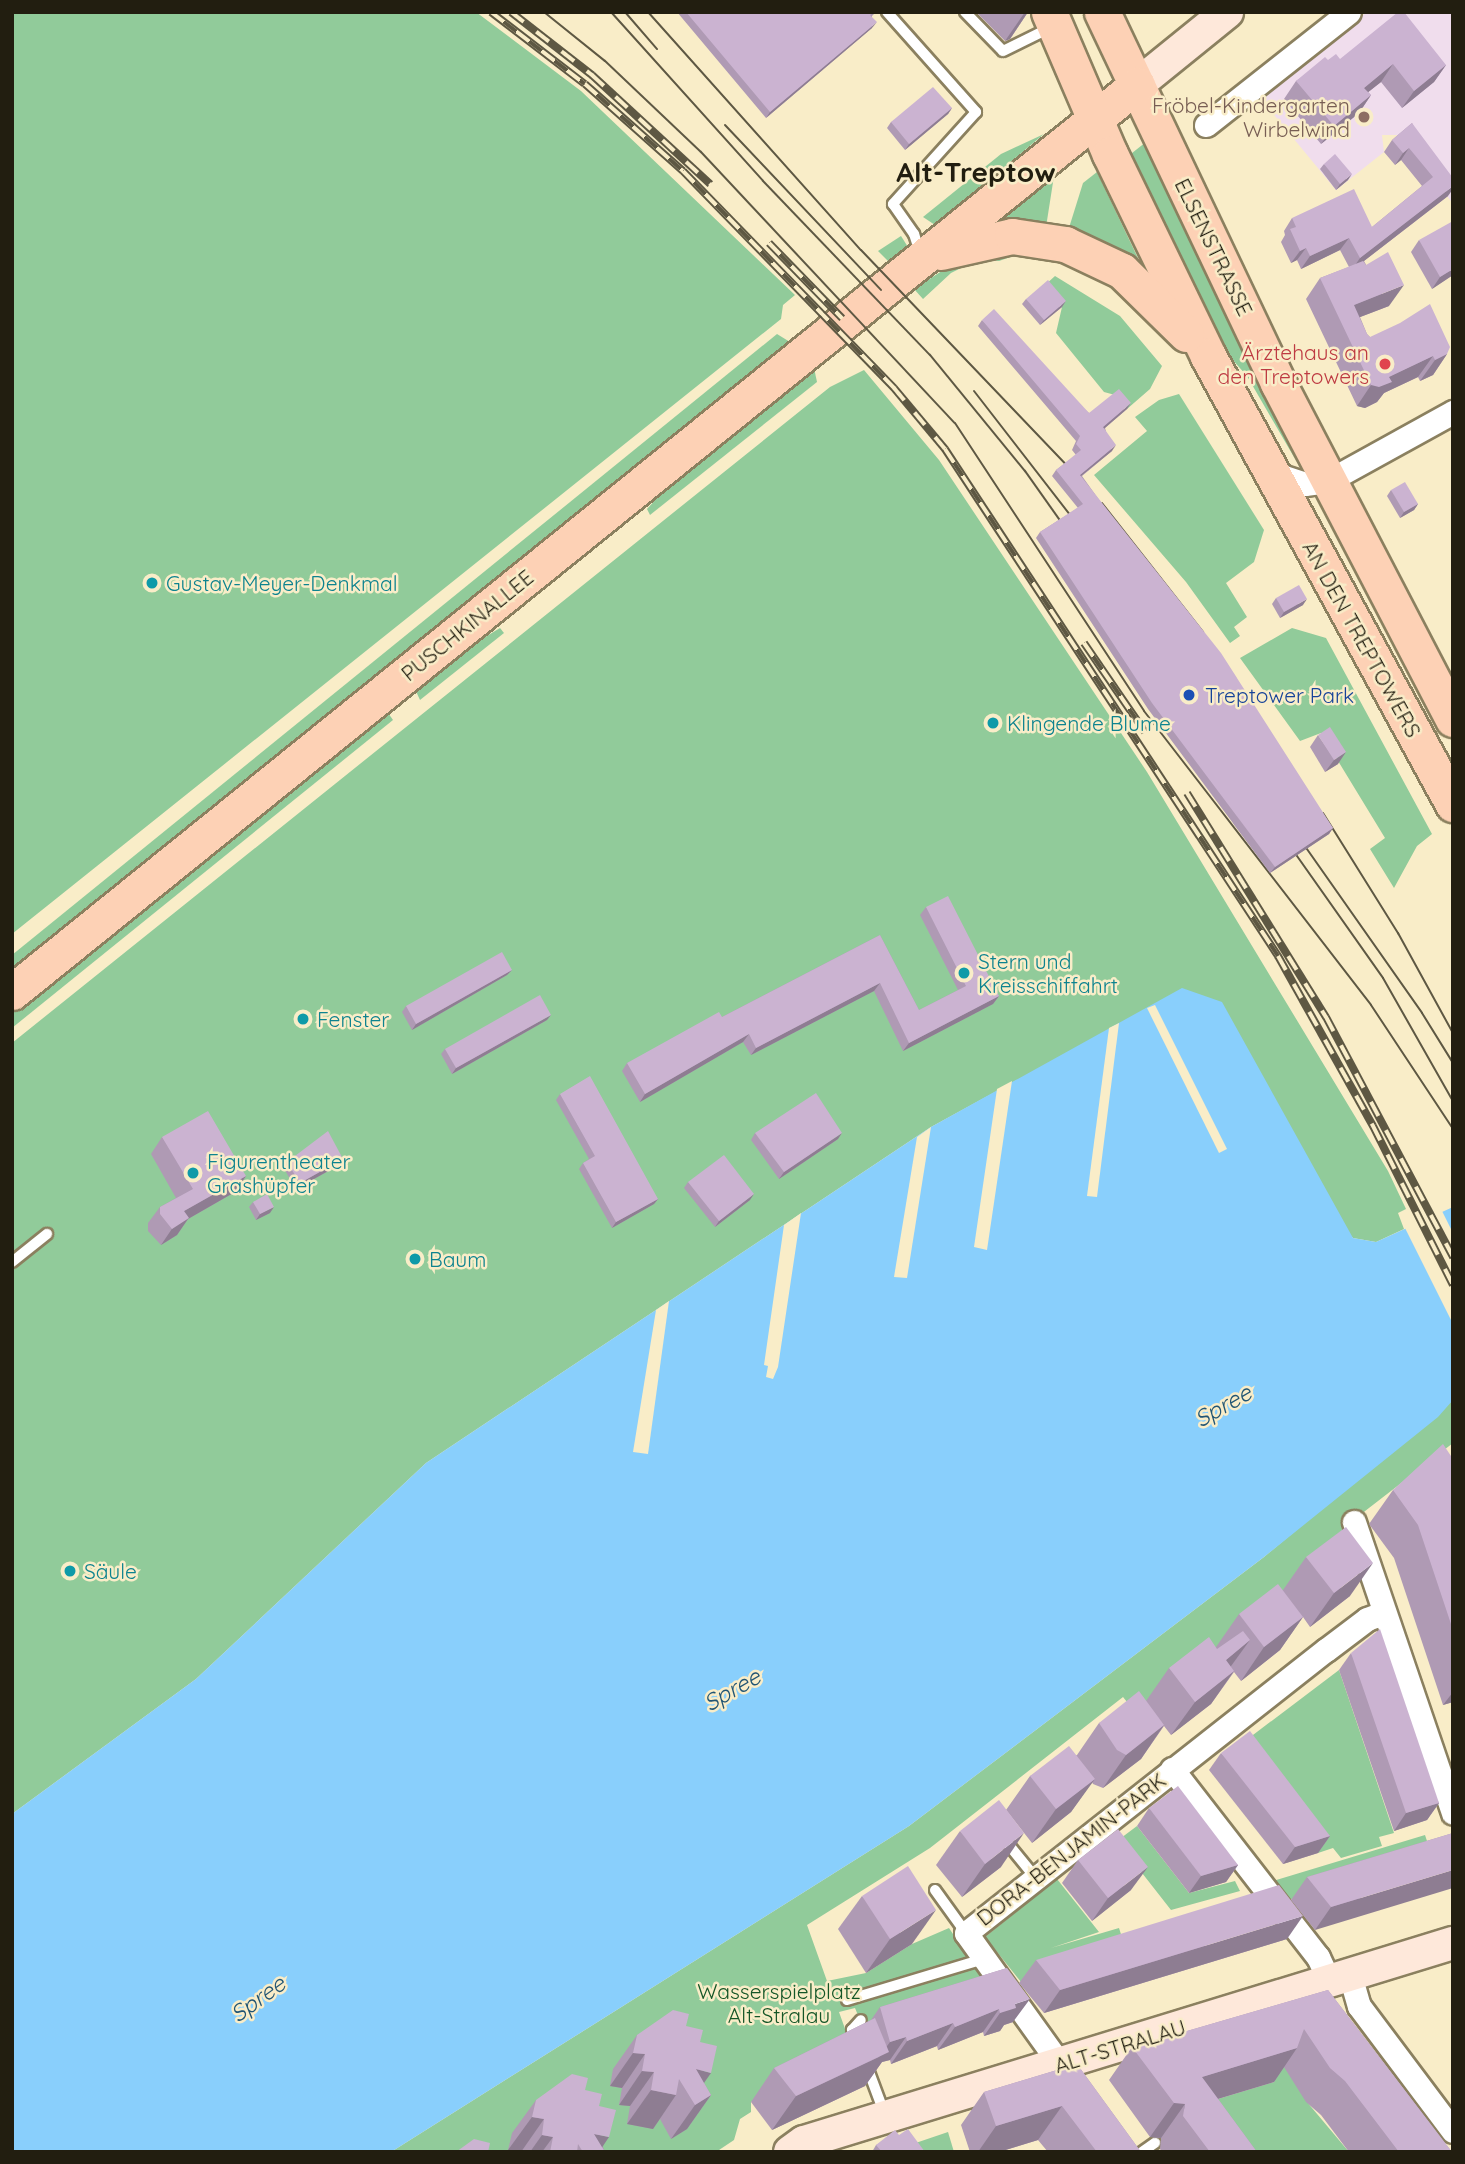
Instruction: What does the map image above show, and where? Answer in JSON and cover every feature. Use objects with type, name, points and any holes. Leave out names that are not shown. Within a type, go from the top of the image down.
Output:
[{"type":"main road","name":"ELSENSTRASSE","points":[[1108,15],[1137,85],[1328,481]]},
{"type":"main road","points":[[1046,23],[1208,356],[1272,473]]},
{"type":"main road","name":"PUSCHKINALLEE","points":[[12,992],[922,258],[1093,115],[1137,85]]},
{"type":"main road","name":"PUSCHKINALLEE","points":[[922,258],[1012,236],[1058,242],[1122,271],[1208,356]]},
{"type":"main road","name":"AN DEN TREPTOWERS","points":[[1272,473],[1453,804]]},
{"type":"main road","name":"AN DEN TREPTOWERS","points":[[1328,481],[1453,719]]},
{"type":"street","name":"PUSCHKINALLEE","points":[[1137,85],[1227,12]]},
{"type":"street","points":[[1206,125],[1349,12]]},
{"type":"street","points":[[1272,473],[1305,484],[1328,481],[1453,412]]},
{"type":"street","points":[[1354,1522],[1383,1614],[1453,1812]]},
{"type":"street","name":"DORA-BENJAMIN-PARK","points":[[1079,2089],[966,1933],[1172,1769],[1367,1619],[1383,1614]]},
{"type":"street","name":"DORA-BENJAMIN-PARK","points":[[1172,1769],[1318,1956],[1339,1978],[1453,2131]]},
{"type":"street","name":"ALT-STRALAU","points":[[801,2149],[885,2117],[1453,1943]]},
{"type":"lane","points":[[887,12],[976,112],[893,204],[914,234],[922,258]]},
{"type":"lane","points":[[965,12],[1003,51],[1046,23]]},
{"type":"lane","points":[[12,1262],[47,1234]]},
{"type":"lane","points":[[998,1831],[1035,1877]]},
{"type":"lane","points":[[935,1890],[966,1933]]},
{"type":"lane","points":[[847,2000],[984,1959]]},
{"type":"lane","points":[[861,2020],[852,2030],[885,2117]]},
{"type":"lane","points":[[1142,2152],[1155,2143]]},
{"type":"shaded area","name":"Fröbel-Kindergarten Wirbelwind","points":[[1367,12],[1453,12],[1453,204],[1403,135],[1382,135],[1384,152],[1336,190],[1260,98]]},
{"type":"green space","points":[[12,12],[476,12],[581,91],[795,295],[783,305],[781,319],[12,934]]},
{"type":"green space","points":[[1044,134],[935,225],[923,217],[1001,154]]},
{"type":"green space","points":[[1146,142],[1298,464],[1247,376],[1222,348],[1127,157]]},
{"type":"green space","points":[[1097,172],[1146,275],[1068,231],[1083,183]]},
{"type":"green space","points":[[1054,176],[1046,227],[990,222]]},
{"type":"green space","points":[[901,236],[908,247],[889,262],[878,251]]},
{"type":"green space","points":[[1010,247],[1034,249],[999,261],[979,259],[951,273],[923,299],[914,289],[965,256]]},
{"type":"green space","points":[[1055,276],[1120,316],[1162,366],[1150,389],[1127,409],[1115,395],[1104,392],[1056,333],[1062,307],[1044,286]]},
{"type":"green space","points":[[777,334],[790,342],[12,975],[12,955]]},
{"type":"green space","points":[[814,368],[817,382],[650,515],[647,509],[668,486]]},
{"type":"green space","points":[[864,370],[939,460],[1147,772],[1388,1171],[1406,1209],[1398,1213],[1404,1229],[1376,1242],[1353,1238],[1155,1005],[931,1127],[426,1463],[196,1679],[12,1814],[12,1043],[830,387]]},
{"type":"green space","points":[[1179,394],[1264,530],[1254,562],[1226,583],[1247,617],[1234,627],[1240,636],[1230,643],[1186,582],[1094,475],[1147,431],[1135,417],[1159,400]]},
{"type":"green space","points":[[500,628],[504,633],[420,700],[414,687],[452,657]]},
{"type":"green space","points":[[1292,628],[1326,638],[1432,834],[1417,846],[1394,888],[1370,849],[1385,838],[1321,733],[1300,741],[1240,658]]},
{"type":"green space","points":[[386,710],[393,720],[12,1028],[12,1011]]},
{"type":"green space","name":"Wasserspielplatz Alt-Stralau","points":[[1453,1400],[1453,1443],[1347,1525],[1357,1558],[1144,1723],[1123,1697],[930,1848],[807,1925],[827,1981],[866,1973],[912,1944],[949,1928],[991,1991],[864,2030],[855,2008],[839,2012],[853,2051],[751,2102],[751,2112],[740,2119],[734,2140],[716,2152],[391,2152],[909,1826],[1264,1557]]},
{"type":"green space","points":[[1339,1670],[1394,1833],[1379,1837],[1382,1846],[1341,1858],[1333,1848],[1318,1853],[1249,1738]]},
{"type":"green space","points":[[1137,1826],[1189,1893],[1235,1881],[1240,1891],[1171,1910],[1117,1841]]},
{"type":"green space","points":[[1425,1835],[1427,1841],[1453,1851],[1288,1900],[1273,1881]]},
{"type":"green space","points":[[1057,1879],[1099,1932],[1051,1948],[1119,1928],[1126,1950],[1021,1982],[985,1937]]},
{"type":"green space","points":[[1280,2064],[1292,2067],[1307,2102],[1349,2152],[1208,2152],[1178,2111],[1274,2082]]},
{"type":"green space","points":[[948,2132],[954,2152],[892,2151]]},
{"type":"water","name":"Spree","points":[[1182,988],[1222,1002],[1353,1238],[1376,1242],[1453,1207],[1453,1400],[1438,1417],[1264,1557],[909,1826],[391,2152],[12,2152],[12,1814],[196,1679],[426,1463],[931,1127]]},
{"type":"pier","points":[[1155,1005],[1227,1149],[1219,1153],[1147,1008]]},
{"type":"pier","points":[[1119,1023],[1097,1197],[1087,1196],[1109,1028]]},
{"type":"pier","points":[[1012,1081],[987,1250],[974,1247],[997,1089]]},
{"type":"pier","points":[[931,1127],[907,1278],[894,1277],[917,1137]]},
{"type":"pier","points":[[1441,1209],[1453,1233],[1453,1324],[1404,1226]]},
{"type":"pier","points":[[801,1213],[778,1367],[773,1379],[766,1377],[768,1366],[764,1365],[784,1225]]},
{"type":"pier","points":[[669,1301],[648,1454],[633,1452],[656,1310]]},
{"type":"building","points":[[686,12],[874,12],[870,15],[877,22],[770,112]]},
{"type":"building","points":[[1398,12],[1404,12],[1446,65],[1414,91],[1393,64],[1364,88],[1371,95],[1334,126],[1296,81],[1325,57],[1328,60],[1336,54],[1340,59]]},
{"type":"building","points":[[933,87],[952,108],[909,144],[891,122]]},
{"type":"building","points":[[1412,123],[1453,178],[1453,186],[1360,258],[1349,238],[1310,256],[1306,248],[1300,251],[1290,229],[1296,227],[1292,218],[1354,189],[1372,227],[1433,177],[1409,148],[1403,153],[1392,140]]},
{"type":"building","points":[[1335,154],[1352,174],[1340,184],[1324,164]]},
{"type":"building","points":[[1453,221],[1453,269],[1440,277],[1419,240]]},
{"type":"building","points":[[1388,252],[1404,285],[1354,305],[1367,334],[1370,337],[1400,323],[1430,304],[1450,347],[1447,354],[1435,360],[1433,356],[1389,377],[1392,382],[1379,387],[1371,385],[1320,278],[1363,261],[1366,265]]},
{"type":"building","points":[[1048,280],[1066,301],[1044,320],[1026,299]]},
{"type":"building","points":[[994,309],[1089,413],[1119,389],[1131,403],[1103,427],[1116,445],[1080,475],[1221,653],[1333,828],[1275,867],[1152,703],[1040,532],[1083,504],[1056,470],[1081,450],[1076,444],[1080,436],[982,320]]},
{"type":"building","points":[[1405,482],[1418,504],[1404,512],[1391,490]]},
{"type":"building","points":[[1299,585],[1307,599],[1284,612],[1276,598]]},
{"type":"building","points":[[1330,727],[1346,752],[1334,760],[1318,735]]},
{"type":"building","points":[[948,896],[999,996],[909,1043],[880,983],[756,1048],[749,1034],[645,1094],[627,1063],[719,1012],[722,1017],[880,935],[919,1010],[966,986],[926,907]]},
{"type":"building","points":[[502,952],[512,970],[416,1024],[406,1006]]},
{"type":"building","points":[[540,995],[551,1015],[456,1068],[445,1049]]},
{"type":"building","points":[[590,1076],[658,1199],[616,1222],[583,1163],[595,1156],[560,1094]]},
{"type":"building","points":[[816,1093],[842,1133],[784,1172],[755,1133]]},
{"type":"building","points":[[208,1111],[246,1176],[184,1211],[189,1218],[172,1229],[160,1214],[160,1207],[193,1189],[162,1137]]},
{"type":"building","points":[[328,1131],[343,1159],[300,1183],[287,1162]]},
{"type":"building","points":[[724,1155],[754,1194],[719,1221],[688,1182]]},
{"type":"building","points":[[267,1194],[274,1207],[260,1214],[253,1202]]},
{"type":"building","points":[[1443,1444],[1453,1459],[1453,1630],[1418,1525],[1393,1490]]},
{"type":"building","points":[[1346,1527],[1373,1563],[1334,1593],[1306,1557]]},
{"type":"building","points":[[1278,1584],[1303,1617],[1264,1647],[1239,1614]]},
{"type":"building","points":[[1380,1629],[1439,1803],[1406,1813],[1351,1653]]},
{"type":"building","points":[[1243,1631],[1250,1640],[1226,1660],[1234,1671],[1195,1702],[1169,1668],[1209,1637],[1217,1649]]},
{"type":"building","points":[[1139,1691],[1164,1725],[1126,1755],[1117,1750],[1099,1723]]},
{"type":"building","points":[[1250,1731],[1330,1836],[1295,1847],[1221,1753]]},
{"type":"building","points":[[1069,1746],[1095,1779],[1056,1809],[1030,1776]]},
{"type":"building","points":[[1178,1786],[1238,1865],[1201,1876],[1149,1808]]},
{"type":"building","points":[[999,1800],[1024,1833],[985,1864],[960,1831]]},
{"type":"building","points":[[1118,1829],[1148,1867],[1108,1898],[1078,1860]]},
{"type":"building","points":[[1453,1833],[1453,1870],[1331,1907],[1307,1877]]},
{"type":"building","points":[[908,1866],[936,1910],[890,1939],[862,1896]]},
{"type":"building","points":[[1279,1885],[1303,1916],[1060,1990],[1036,1960]]},
{"type":"building","points":[[1007,1968],[1030,1999],[1015,2004],[1016,2008],[1000,2013],[999,2009],[955,2027],[953,2023],[907,2041],[906,2037],[890,2042],[880,2007]]},
{"type":"building","points":[[1328,1990],[1452,2152],[1399,2152],[1345,2081],[1330,2068],[1304,2029],[1297,2048],[1202,2077],[1257,2152],[1210,2152],[1183,2116],[1185,2104],[1174,2103],[1132,2047]]},
{"type":"building","points":[[673,2010],[689,2014],[686,2026],[703,2030],[700,2042],[717,2046],[711,2073],[696,2069],[711,2095],[695,2105],[679,2079],[676,2095],[651,2090],[654,2072],[642,2071],[645,2054],[633,2053],[637,2035]]},
{"type":"building","points":[[875,2018],[889,2052],[796,2096],[774,2068]]},
{"type":"building","points":[[1077,2064],[1141,2152],[1097,2152],[1062,2106],[996,2126],[984,2092]]},
{"type":"building","points":[[572,2074],[588,2078],[585,2090],[602,2094],[599,2106],[616,2110],[609,2137],[594,2134],[605,2152],[583,2152],[578,2144],[577,2152],[550,2152],[553,2137],[542,2135],[544,2119],[532,2117],[536,2100]]},
{"type":"building","points":[[908,2129],[925,2152],[882,2152],[876,2145],[895,2130],[899,2135]]},
{"type":"building","points":[[474,2139],[490,2143],[488,2152],[456,2152]]},
{"type":"tram line","points":[[544,12],[605,61],[701,152],[955,423],[1144,711],[1371,1005],[1453,1129]]},
{"type":"tram line","points":[[611,12],[763,181],[930,355],[1025,471],[1071,536]]},
{"type":"tram line","points":[[625,12],[657,49]]},
{"type":"tram line","points":[[648,12],[861,250],[1078,477]]},
{"type":"tram line","points":[[725,125],[881,290]]},
{"type":"tram line","points":[[974,391],[1081,529]]},
{"type":"tram line","points":[[1102,503],[1203,632]]},
{"type":"tram line","points":[[1323,813],[1398,933],[1453,1033]]},
{"type":"tram line","points":[[1295,832],[1422,1013],[1453,1063]]},
{"type":"tram line","points":[[1285,839],[1383,978],[1453,1101]]},
{"type":"railway","points":[[491,12],[585,84],[683,171],[894,388],[945,449],[1278,956],[1373,1126],[1453,1285]]},
{"type":"railway","points":[[511,12],[592,75],[710,184]]},
{"type":"railway","points":[[769,243],[842,318]]},
{"type":"railway","points":[[1084,643],[1145,732]]},
{"type":"railway","points":[[1187,793],[1326,1017],[1453,1257]]},
{"type":"place","name":"Fröbel-Kindergarten Wirbelwind","points":[[1364,117]]},
{"type":"place","name":"Ärztehaus an den Treptowers","points":[[1385,364]]},
{"type":"place","name":"Gustav-Meyer-Denkmal","points":[[152,583]]},
{"type":"place","name":"Treptower Park","points":[[1189,695]]},
{"type":"place","name":"Klingende Blume","points":[[993,723]]},
{"type":"place","name":"Stern und Kreisschiffahrt","points":[[964,973]]},
{"type":"place","name":"Fenster","points":[[303,1019]]},
{"type":"place","name":"Figurentheater Grashüpfer","points":[[193,1173]]},
{"type":"place","name":"Baum","points":[[415,1259]]},
{"type":"place","name":"Säule","points":[[70,1571]]},
{"type":"district","name":"Alt-Treptow","points":[[976,172]]}]
